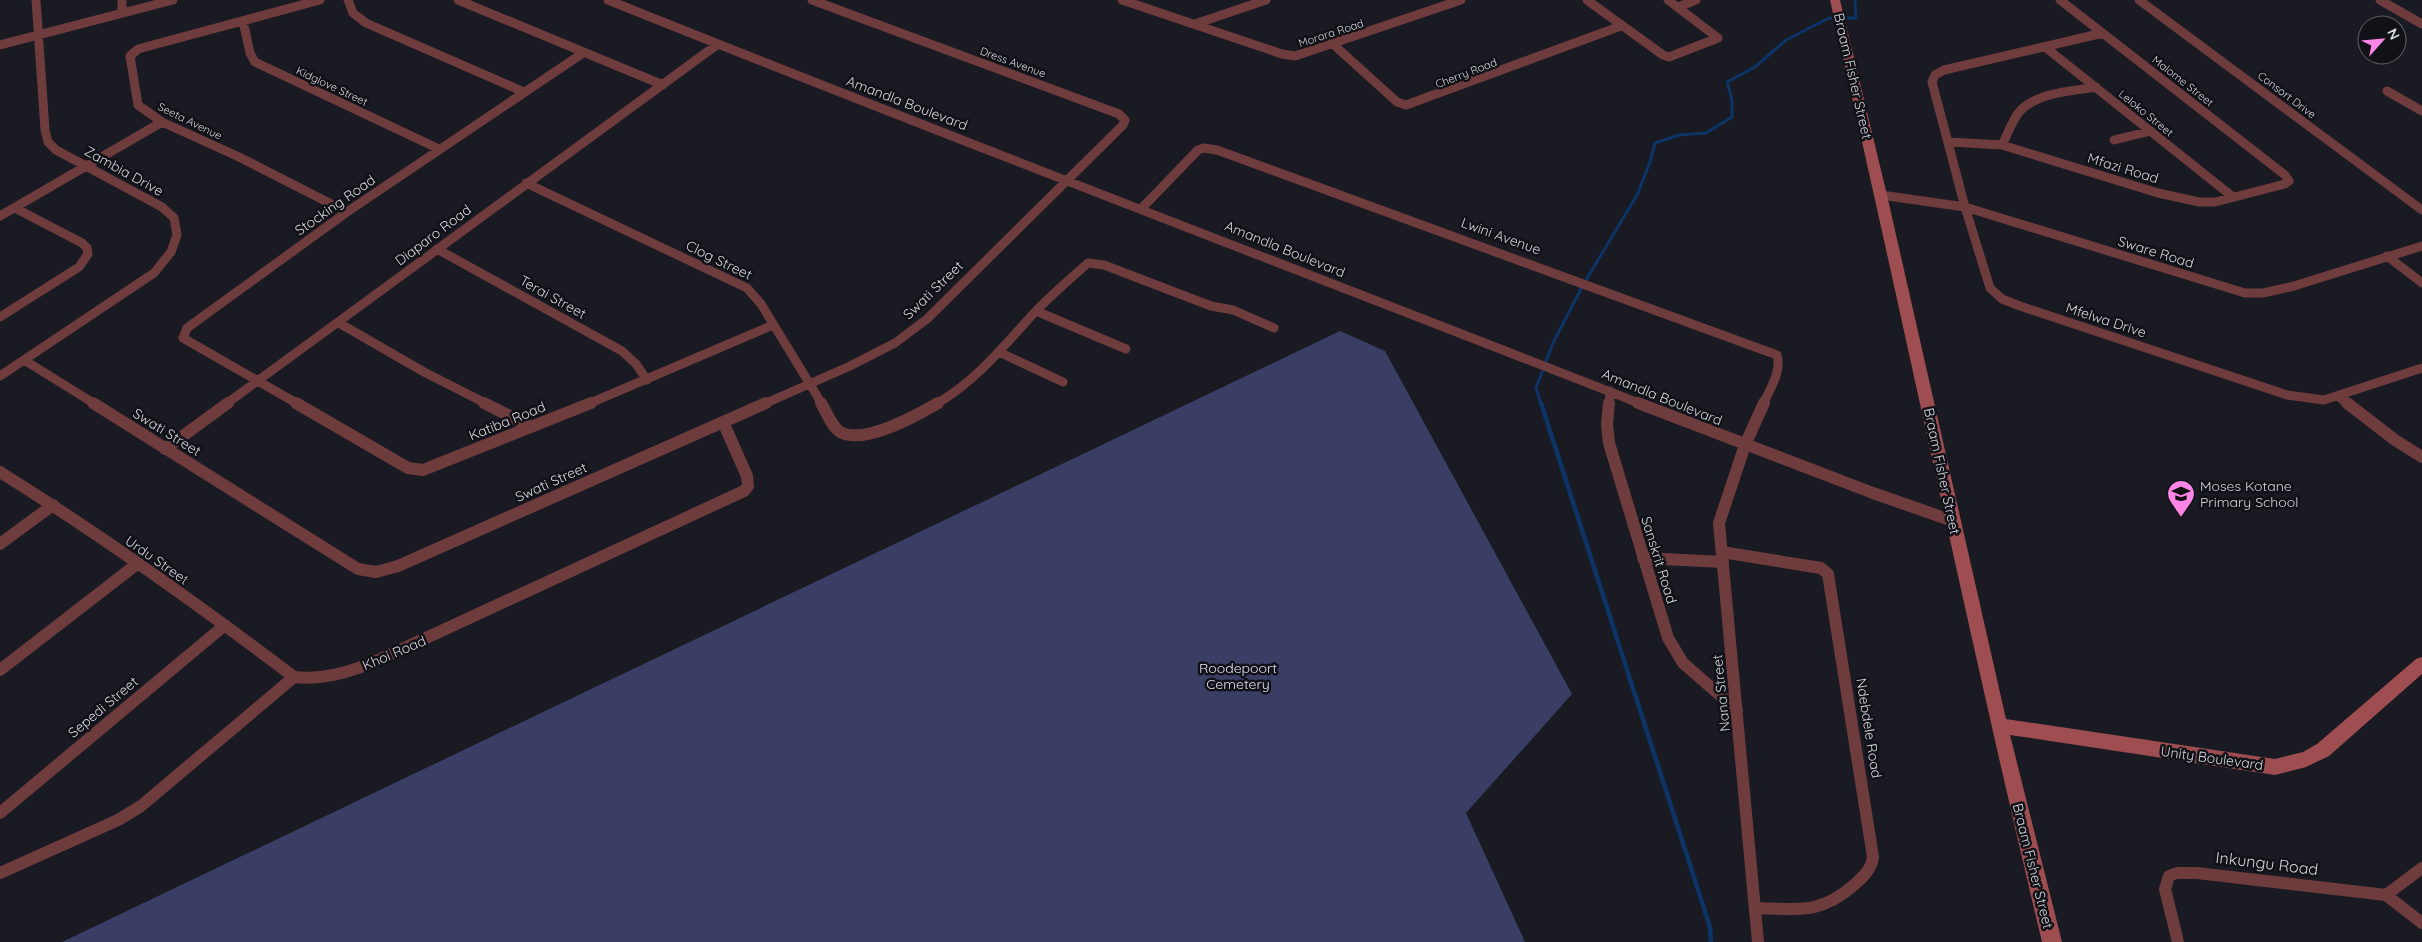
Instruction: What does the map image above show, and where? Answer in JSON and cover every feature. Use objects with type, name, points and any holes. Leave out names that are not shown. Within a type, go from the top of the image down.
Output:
[{"type":"street","name":"Zambia Drive","points":[[0,376],[148,279],[162,265],[172,250],[177,234],[174,217],[162,207],[56,150],[46,138],[36,0]]},
{"type":"street","points":[[122,0],[122,13]]},
{"type":"street","points":[[0,45],[173,0]]},
{"type":"street","name":"Seeta Avenue","points":[[320,0],[148,46],[132,53],[130,56],[138,106],[162,122],[237,156],[348,212]]},
{"type":"street","points":[[348,0],[353,13],[366,22],[524,92]]},
{"type":"street","points":[[458,0],[663,85]]},
{"type":"street","points":[[476,7],[489,0]]},
{"type":"street","name":"Amandla Boulevard","points":[[608,0],[1067,178],[1745,445],[1953,521]]},
{"type":"street","name":"Dress Avenue","points":[[812,0],[1122,116],[1125,120],[1123,125],[1067,178]]},
{"type":"street","name":"Morara Road","points":[[1122,0],[1144,3],[1195,24],[1288,56],[1299,56],[1334,45],[1461,0]]},
{"type":"street","points":[[1195,24],[1266,0]]},
{"type":"street","points":[[1586,0],[1663,55],[1675,57],[1718,38],[1716,34],[1668,0]]},
{"type":"street","points":[[1678,7],[1696,0]]},
{"type":"street","name":"Malome Street","points":[[2060,0],[2285,175],[2289,181]]},
{"type":"street","name":"Consort Drive","points":[[2139,0],[2422,210]]},
{"type":"street","points":[[2380,0],[2422,24]]},
{"type":"street","name":"Braam Fisher Street","points":[[1836,4],[1881,195],[1999,726],[2052,942]]},
{"type":"street","name":"Kidglove Street","points":[[243,21],[248,46],[255,62],[439,149]]},
{"type":"street","name":"Cherry Road","points":[[1334,45],[1398,102],[1406,105],[1621,26]]},
{"type":"street","points":[[2046,47],[2103,33]]},
{"type":"street","name":"Diaparo Road","points":[[166,449],[718,44]]},
{"type":"street","name":"Mfelwa Drive","points":[[2046,47],[1944,70],[1935,75],[1932,82],[1965,207],[1990,288],[2002,299],[2288,395],[2324,400],[2339,397],[2422,368]]},
{"type":"street","name":"Leloko Street","points":[[2046,47],[2233,197]]},
{"type":"street","name":"Stocking Road","points":[[259,382],[185,340],[184,333],[195,321],[348,212],[583,52]]},
{"type":"street","points":[[2002,145],[2016,118],[2026,105],[2051,96],[2096,87]]},
{"type":"street","points":[[2387,91],[2422,111]]},
{"type":"street","points":[[0,216],[162,122]]},
{"type":"street","points":[[2114,140],[2151,131]]},
{"type":"street","name":"Mfazi Road","points":[[1949,142],[2002,145],[2182,199],[2215,202],[2284,184],[2289,181]]},
{"type":"street","name":"Lwini Avenue","points":[[1142,208],[1198,150],[1209,148],[1592,285],[1777,355],[1780,362],[1776,375],[1745,445]]},
{"type":"street","name":"Swati Street","points":[[24,360],[358,569],[376,572],[398,566],[809,385],[872,355],[914,330],[1067,178]]},
{"type":"street","name":"Clog Street","points":[[526,184],[747,288],[756,298],[838,431],[845,436],[860,437],[924,411],[955,393],[999,352]]},
{"type":"street","name":"Sware Road","points":[[1881,195],[1965,207],[2246,293],[2262,293],[2294,286],[2422,246]]},
{"type":"street","points":[[0,317],[79,267],[88,254],[87,248],[82,243],[15,208]]},
{"type":"street","name":"Terai Street","points":[[437,249],[622,351],[636,364],[647,380]]},
{"type":"street","points":[[2387,256],[2422,283]]},
{"type":"street","points":[[1062,382],[999,352],[1036,311],[1084,265],[1093,262],[1211,306],[1233,310],[1274,328]]},
{"type":"street","points":[[1036,311],[1126,349]]},
{"type":"street","points":[[339,323],[424,372],[530,427]]},
{"type":"street","name":"Katiba Road","points":[[259,382],[408,468],[416,470],[433,467],[647,380],[773,325]]},
{"type":"street","name":"Sanskrit Road","points":[[1610,391],[1607,424],[1609,443],[1672,647],[1695,674],[1737,710]]},
{"type":"street","points":[[2339,397],[2395,440],[2422,457]]},
{"type":"street","name":"Khoi Road","points":[[294,677],[310,680],[326,678],[372,663],[607,556],[744,490],[748,486],[747,476],[723,422]]},
{"type":"street","name":"Nana Street","points":[[1745,445],[1720,517],[1722,557],[1758,942]]},
{"type":"street","name":"Urdu Street","points":[[0,472],[53,506],[226,625],[294,677]]},
{"type":"street","points":[[0,544],[53,506]]},
{"type":"street","name":"Ndebdele Road","points":[[1643,558],[1722,557],[1821,568],[1828,574],[1873,857],[1871,868],[1837,900],[1809,907],[1755,908]]},
{"type":"street","points":[[0,670],[137,564]]},
{"type":"street","name":"Sepedi Street","points":[[0,813],[226,625]]},
{"type":"street","name":"Unity Boulevard","points":[[1999,726],[2275,767],[2306,760],[2323,750],[2420,668]]},
{"type":"street","points":[[0,873],[118,820],[141,806],[294,677]]},
{"type":"street","points":[[2422,868],[2386,895],[2422,923]]},
{"type":"street","name":"Inkungu Road","points":[[2178,942],[2165,888],[2169,876],[2177,873],[2197,873],[2386,895]]},
{"type":"green space","name":"Roodepoort Cemetery","points":[[1340,331],[1385,351],[1572,694],[1466,813],[1525,942],[62,942]]},
{"type":"waterway","points":[[1541,404],[1536,388],[1553,343],[1583,285],[1637,195],[1655,143],[1679,135],[1706,133],[1732,117],[1732,100],[1727,82],[1755,67],[1786,40],[1829,18],[1856,18],[1855,0]]},
{"type":"waterway","points":[[1541,403],[1710,927],[1711,942]]},
{"type":"place","name":"Moses Kotane Primary School","points":[[2181,518]]}]
